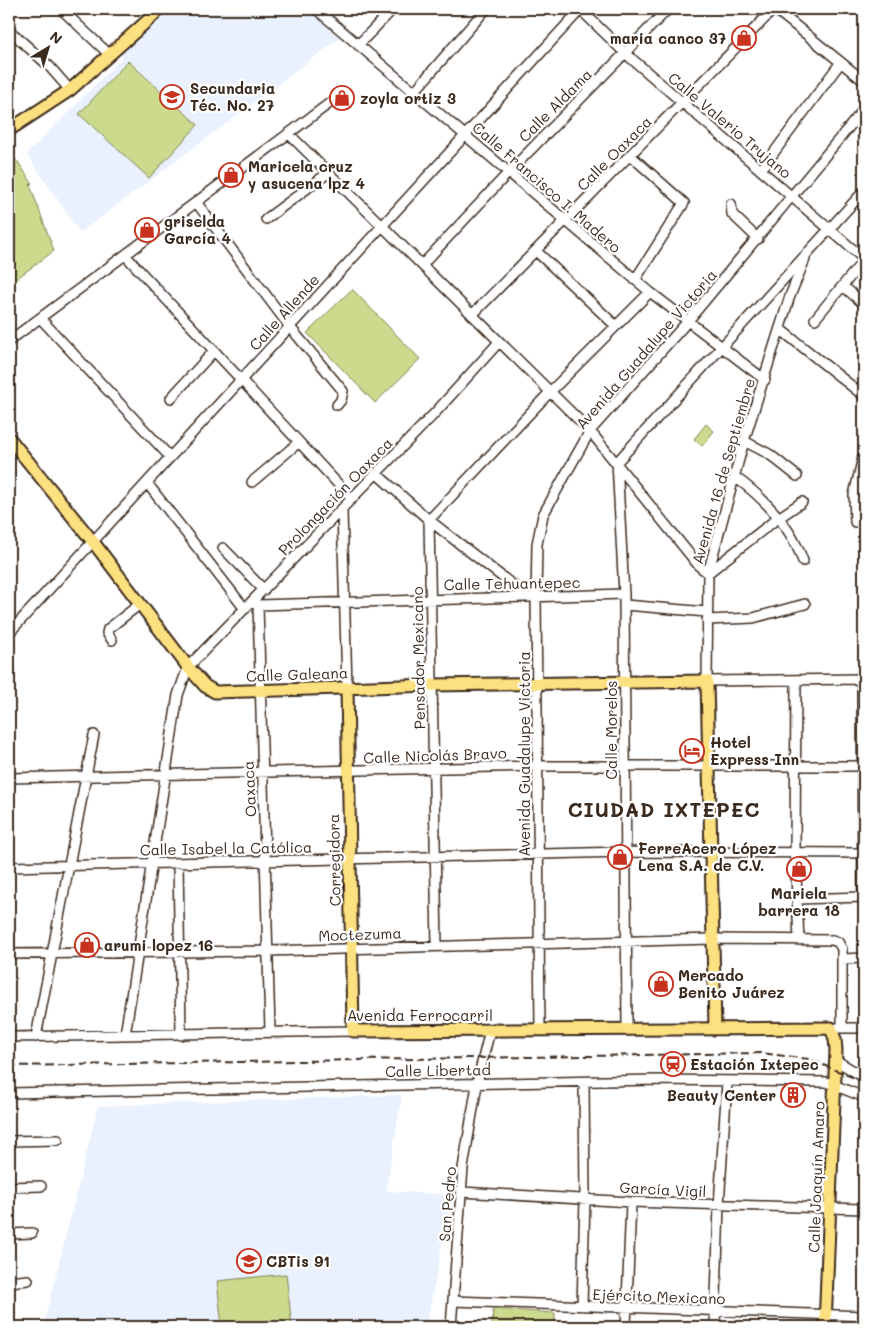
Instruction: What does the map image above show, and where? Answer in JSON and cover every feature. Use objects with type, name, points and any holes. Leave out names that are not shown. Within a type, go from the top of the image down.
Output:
[{"type":"main road","points":[[10,128],[70,90],[110,55],[156,10]]},
{"type":"main road","name":"Calle Galeana","points":[[10,441],[94,543],[188,667],[205,686],[216,692],[432,685],[708,681]]},
{"type":"main road","name":"Avenida 16 de Septiembre","points":[[708,681],[715,1028]]},
{"type":"main road","name":"Corregidora","points":[[347,688],[348,859],[353,1031]]},
{"type":"main road","name":"Avenida Ferrocarril","points":[[353,1031],[836,1028]]},
{"type":"main road","name":"Calle Joaquín Amaro","points":[[825,1327],[836,1028]]},
{"type":"street","points":[[61,9],[110,55]]},
{"type":"street","name":"Calle Francisco I. Madero","points":[[316,9],[635,280],[765,380]]},
{"type":"street","points":[[358,45],[393,9]]},
{"type":"street","points":[[414,92],[486,9]]},
{"type":"street","name":"Calle Valerio Trujano","points":[[581,9],[625,53],[794,196],[864,260]]},
{"type":"street","name":"Calle Allende","points":[[9,633],[94,543],[170,457],[581,9]]},
{"type":"street","name":"Calle Aldama","points":[[422,265],[508,172],[668,9]]},
{"type":"street","points":[[775,9],[864,81]]},
{"type":"street","name":"Calle Oaxaca","points":[[472,315],[775,9]]},
{"type":"street","points":[[9,30],[49,66],[70,90]]},
{"type":"street","points":[[761,170],[840,62]]},
{"type":"street","points":[[9,341],[342,94]]},
{"type":"street","name":"Avenida Guadalupe Victoria","points":[[540,1030],[538,684],[532,597],[537,544],[543,515],[590,431],[758,239],[864,109]]},
{"type":"street","points":[[289,134],[590,431],[617,462],[699,566],[708,573],[778,518],[802,502]]},
{"type":"street","points":[[630,155],[684,203],[635,280]]},
{"type":"street","points":[[266,219],[328,173]]},
{"type":"street","name":"Avenida 16 de Septiembre","points":[[708,681],[708,573],[744,441],[780,329],[807,254],[864,191]]},
{"type":"street","points":[[196,202],[290,327],[342,391],[341,400],[337,405]]},
{"type":"street","points":[[731,204],[732,214],[758,239]]},
{"type":"street","points":[[536,251],[616,326]]},
{"type":"street","points":[[617,462],[807,254]]},
{"type":"street","points":[[125,255],[213,352],[352,499]]},
{"type":"street","points":[[815,319],[864,260]]},
{"type":"street","points":[[843,286],[864,304]]},
{"type":"street","points":[[429,520],[550,392],[650,292]]},
{"type":"street","points":[[40,318],[170,457]]},
{"type":"street","points":[[780,329],[864,396]]},
{"type":"street","name":"Prolongación Oaxaca","points":[[188,667],[245,609],[255,604],[264,590],[377,474],[499,342]]},
{"type":"street","points":[[170,398],[213,352]]},
{"type":"street","points":[[744,441],[769,454],[797,476]]},
{"type":"street","points":[[252,482],[298,443]]},
{"type":"street","points":[[855,522],[854,495],[864,453]]},
{"type":"street","name":"Calle Morelos","points":[[617,462],[625,605],[624,852],[628,1028]]},
{"type":"street","points":[[377,474],[429,520],[532,597]]},
{"type":"street","points":[[734,477],[778,518],[796,544],[803,561]]},
{"type":"street","points":[[147,483],[245,609]]},
{"type":"street","points":[[342,510],[347,688]]},
{"type":"street","name":"Pensador Mexicano","points":[[429,520],[437,946]]},
{"type":"street","points":[[223,548],[264,590]]},
{"type":"street","name":"Calle Tehuantepec","points":[[255,604],[624,594]]},
{"type":"street","points":[[112,640],[107,633],[108,629],[140,604]]},
{"type":"street","name":"Oaxaca","points":[[255,604],[266,860],[270,1031]]},
{"type":"street","points":[[625,605],[707,616],[753,618],[804,604]]},
{"type":"street","points":[[125,1035],[178,696],[188,667]]},
{"type":"street","points":[[708,681],[862,679],[864,896],[797,899]]},
{"type":"street","points":[[796,680],[795,854],[799,940]]},
{"type":"street","points":[[36,1036],[67,866],[94,735]]},
{"type":"street","name":"Calle Nicolás Bravo","points":[[9,778],[539,766],[863,766]]},
{"type":"street","name":"Calle Isabel la Católica","points":[[9,867],[266,860],[436,858],[539,853],[863,853]]},
{"type":"street","points":[[178,863],[181,1034]]},
{"type":"street","name":"Moctezuma","points":[[9,954],[138,954],[712,939],[832,940]]},
{"type":"street","name":"Calle Joaquín Amaro","points":[[832,940],[840,945],[842,958],[836,1028]]},
{"type":"street","points":[[842,958],[864,958]]},
{"type":"street","points":[[836,1028],[864,1028]]},
{"type":"street","name":"San Pedro","points":[[451,1327],[463,1168],[479,1083],[478,1079],[490,1030]]},
{"type":"street","name":"Avenida Ferrocarril","points":[[9,1037],[353,1031]]},
{"type":"street","points":[[835,1060],[864,1077]]},
{"type":"street","name":"Calle Libertad","points":[[9,1093],[656,1080],[834,1084],[864,1097]]},
{"type":"street","points":[[582,1306],[585,1199],[584,1082]]},
{"type":"street","points":[[715,1327],[719,1205],[727,1082]]},
{"type":"street","points":[[9,1140],[58,1140]]},
{"type":"street","points":[[9,1187],[41,1186]]},
{"type":"street","name":"García Vigil","points":[[462,1192],[631,1202],[864,1209]]},
{"type":"street","points":[[626,1327],[631,1202]]},
{"type":"street","points":[[9,1234],[32,1234]]},
{"type":"street","points":[[9,1282],[28,1280]]},
{"type":"street","name":"Ejército Mexicano","points":[[453,1301],[864,1316]]},
{"type":"shaded area","name":"Secundaria Téc. No. 27","points":[[167,9],[307,9],[340,38],[80,233],[27,154],[123,57],[120,53]]},
{"type":"shaded area","name":"CBTis 91","points":[[402,1095],[386,1191],[452,1195],[426,1327],[43,1327],[98,1106]]},
{"type":"green space","points":[[128,61],[198,125],[149,178],[79,114]]},
{"type":"green space","points":[[9,155],[18,162],[32,183],[30,185],[54,251],[9,284]]},
{"type":"green space","points":[[352,289],[420,359],[375,403],[307,333]]},
{"type":"green space","points":[[706,424],[714,431],[702,446],[694,439]]},
{"type":"green space","points":[[286,1274],[292,1327],[222,1327],[217,1281]]},
{"type":"green space","points":[[493,1309],[555,1313],[555,1327],[492,1327]]},
{"type":"railway","points":[[9,1066],[761,1053],[809,1059],[864,1082]]},
{"type":"place","name":"maria canco 37","points":[[744,38]]},
{"type":"place","name":"Secundaria Téc. No. 27","points":[[172,97]]},
{"type":"place","name":"zoyla ortiz 3","points":[[342,98]]},
{"type":"place","name":"Maricela cruz y asucena lpz 4","points":[[231,175]]},
{"type":"place","name":"griselda García 4","points":[[147,230]]},
{"type":"place","name":"Hotel Express Inn","points":[[692,751]]},
{"type":"place","name":"FerreAcero López Lena S.A. de C.V.","points":[[620,857]]},
{"type":"place","name":"Mariela barrera 18","points":[[799,869]]},
{"type":"place","name":"arumi lopez 16","points":[[87,945]]},
{"type":"place","name":"Mercado Benito Juárez","points":[[661,984]]},
{"type":"place","name":"Estación Ixtepec","points":[[673,1064]]},
{"type":"place","name":"Beauty Center","points":[[793,1095]]},
{"type":"place","name":"CBTis 91","points":[[249,1261]]},
{"type":"district","name":"CIUDAD IXTEPEC","points":[[664,809]]}]
